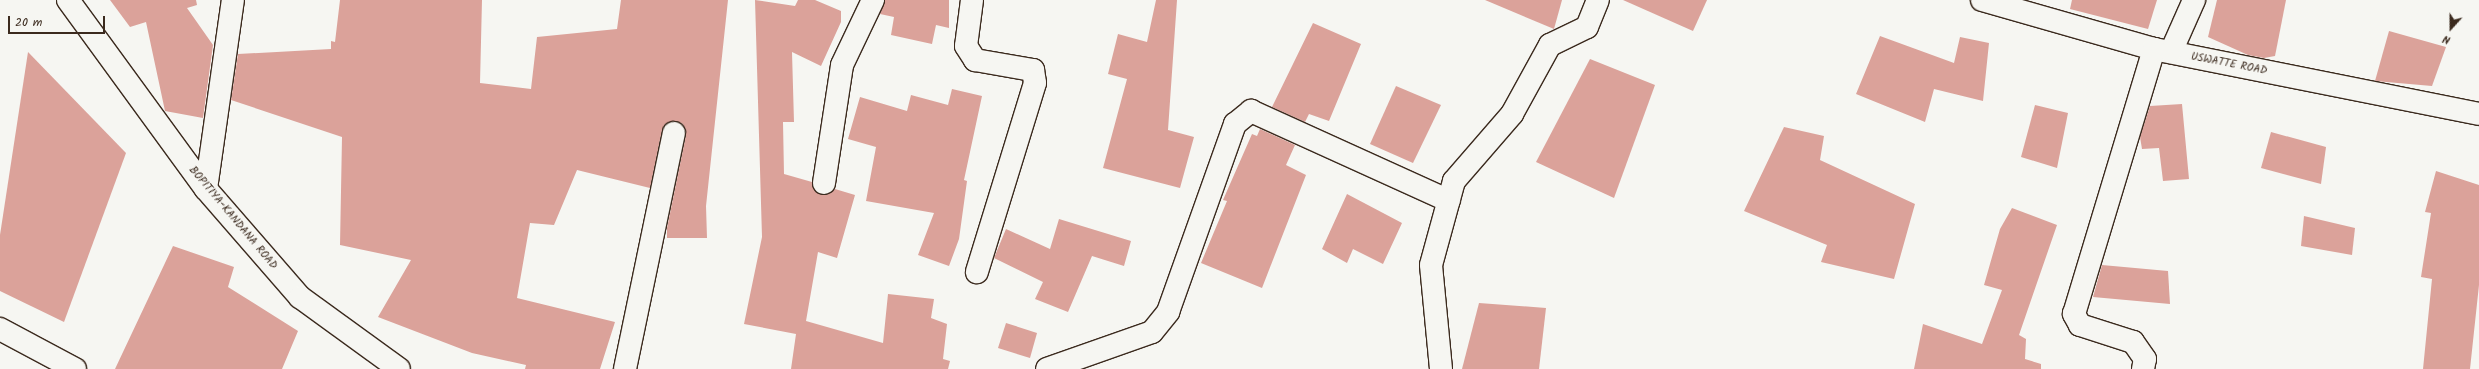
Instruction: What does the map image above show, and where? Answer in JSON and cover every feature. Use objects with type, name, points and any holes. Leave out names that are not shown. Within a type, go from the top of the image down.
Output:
[{"type":"street","name":"BOPITIYA-KANDANA ROAD","points":[[68,0],[206,189],[300,297],[399,369]]},
{"type":"street","points":[[206,189],[233,0]]},
{"type":"street","points":[[824,183],[842,65],[873,0]]},
{"type":"street","points":[[972,0],[966,46],[975,60],[1033,70],[1035,83],[977,272]]},
{"type":"street","points":[[1442,369],[1431,265],[1454,181],[1512,114],[1550,45],[1587,27],[1598,0]]},
{"type":"street","name":"USWATTE ROAD","points":[[1982,0],[2163,51],[2479,114]]},
{"type":"street","points":[[2143,369],[2145,359],[2133,342],[2080,325],[2074,314],[2163,51],[2194,0]]},
{"type":"street","points":[[1047,369],[1152,332],[1168,312],[1235,124],[1251,111],[1449,201]]},
{"type":"street","points":[[625,369],[674,133]]},
{"type":"street","points":[[0,329],[75,369]]},
{"type":"building","points":[[110,0],[196,0],[197,5],[187,8],[213,45],[203,118],[165,111],[146,22],[130,27]]},
{"type":"building","points":[[340,0],[482,0],[480,83],[531,89],[537,37],[617,29],[621,0],[728,0],[706,206],[707,238],[667,238],[667,228],[686,135],[683,124],[676,121],[665,124],[662,130],[650,188],[577,170],[554,225],[530,223],[517,298],[615,322],[600,369],[525,369],[526,365],[472,353],[378,317],[411,260],[340,245],[342,137],[231,100],[238,54],[331,49],[331,41],[335,42]]},
{"type":"building","points":[[755,0],[795,6],[798,0],[815,0],[841,11],[841,22],[821,66],[792,52],[794,122],[783,122],[784,174],[812,182],[816,192],[822,195],[829,194],[835,189],[855,195],[837,258],[818,252],[806,321],[883,343],[888,294],[934,299],[931,318],[947,324],[943,359],[950,361],[948,369],[791,369],[796,334],[744,324],[762,237]]},
{"type":"building","points":[[885,0],[949,0],[949,28],[936,25],[932,44],[891,35],[894,17],[880,14]]},
{"type":"building","points":[[1156,0],[1177,0],[1168,130],[1194,137],[1180,188],[1103,168],[1127,79],[1108,74],[1118,34],[1147,42]]},
{"type":"building","points":[[1485,0],[1562,0],[1554,29]]},
{"type":"building","points":[[1623,0],[1707,0],[1693,31]]},
{"type":"building","points":[[2072,0],[2157,0],[2148,29],[2070,9]]},
{"type":"building","points":[[2217,0],[2286,0],[2275,56],[2264,58],[2248,55],[2208,37]]},
{"type":"building","points":[[1313,23],[1361,44],[1329,121],[1309,114],[1305,122],[1272,107]]},
{"type":"building","points":[[2389,31],[2446,47],[2432,86],[2375,81]]},
{"type":"building","points":[[1880,36],[1954,63],[1960,37],[1989,43],[1983,101],[1934,89],[1925,122],[1856,94]]},
{"type":"building","points":[[28,52],[126,153],[64,322],[0,291],[0,235]]},
{"type":"building","points":[[1590,59],[1655,85],[1614,198],[1536,162]]},
{"type":"building","points":[[1396,86],[1441,105],[1413,163],[1370,144]]},
{"type":"building","points":[[952,89],[982,96],[964,180],[967,181],[959,239],[949,266],[918,255],[934,213],[866,201],[876,147],[848,139],[860,97],[907,111],[911,95],[948,105]]},
{"type":"building","points":[[2182,104],[2189,179],[2163,181],[2159,148],[2142,149],[2140,137],[2150,106]]},
{"type":"building","points":[[2035,105],[2068,113],[2057,168],[2021,157]]},
{"type":"building","points":[[1784,127],[1824,136],[1820,160],[1915,204],[1894,279],[1821,262],[1827,245],[1744,211]]},
{"type":"building","points":[[1260,129],[1295,145],[1286,165],[1306,175],[1262,288],[1201,263],[1227,201],[1223,200],[1252,134],[1257,136]]},
{"type":"building","points":[[2271,132],[2326,147],[2321,184],[2261,168]]},
{"type":"building","points":[[2436,171],[2479,185],[2479,285],[2470,369],[2423,369],[2432,279],[2421,277],[2431,213],[2425,212]]},
{"type":"building","points":[[1347,194],[1402,223],[1383,264],[1353,249],[1347,263],[1322,249]]},
{"type":"building","points":[[2012,208],[2057,225],[2019,335],[2026,339],[2025,359],[2041,364],[2041,369],[1914,369],[1923,324],[1982,344],[2002,290],[1984,285],[2000,229]]},
{"type":"building","points":[[2304,216],[2355,228],[2352,255],[2301,246]]},
{"type":"building","points":[[1059,219],[1131,241],[1124,266],[1092,256],[1068,312],[1035,299],[1043,282],[994,258],[1006,229],[1050,249]]},
{"type":"building","points":[[173,246],[234,267],[228,287],[298,331],[282,369],[115,369]]},
{"type":"building","points":[[2102,265],[2168,271],[2170,304],[2093,297]]},
{"type":"building","points":[[1479,303],[1546,308],[1539,369],[1462,369]]},
{"type":"building","points":[[1006,323],[1037,333],[1030,358],[998,348]]}]
